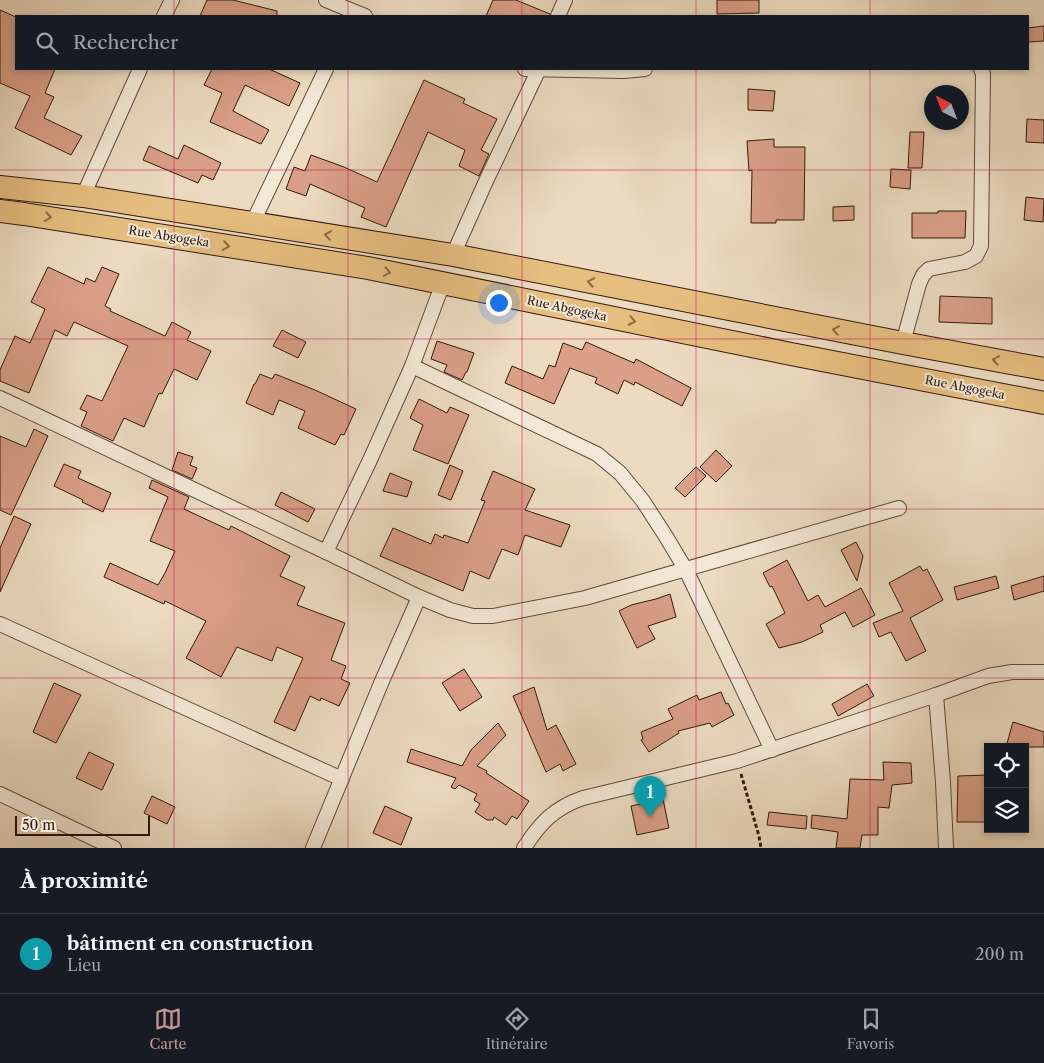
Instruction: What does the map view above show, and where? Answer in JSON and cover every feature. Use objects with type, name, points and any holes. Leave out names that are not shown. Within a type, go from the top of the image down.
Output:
[{"type":"main road","name":"Rue Abgogeka","points":[[0,187],[83,196],[453,256],[903,343],[1044,368]]},
{"type":"main road","name":"Rue Abgogeka","points":[[0,211],[368,268],[1044,403]]},
{"type":"street","points":[[164,15],[172,0]]},
{"type":"street","points":[[326,0],[356,11]]},
{"type":"street","points":[[558,15],[564,0]]},
{"type":"street","points":[[83,196],[140,70]]},
{"type":"street","points":[[252,224],[326,70]]},
{"type":"street","points":[[453,256],[534,70]]},
{"type":"street","points":[[579,70],[634,70]]},
{"type":"street","points":[[903,343],[919,284],[923,276],[929,269],[965,262],[976,256],[981,246],[983,74],[981,70]]},
{"type":"street","points":[[326,552],[412,366],[443,282]]},
{"type":"street","points":[[412,366],[597,454],[620,473],[643,501],[686,570],[772,750]]},
{"type":"street","points":[[0,398],[420,597],[450,610],[473,616],[493,616],[585,598],[899,508]]},
{"type":"street","points":[[314,848],[382,680],[420,597]]},
{"type":"street","points":[[0,624],[342,779]]},
{"type":"street","points":[[524,848],[541,824],[553,812],[568,803],[737,761],[988,676],[1012,672],[1044,672]]},
{"type":"street","points":[[936,695],[946,848]]},
{"type":"street","points":[[0,794],[114,848]]},
{"type":"path","points":[[737,761],[761,848]]},
{"type":"building","points":[[207,0],[233,0],[277,11],[277,15],[200,15]]},
{"type":"building","points":[[493,0],[516,0],[550,14],[550,15],[486,15]]},
{"type":"building","points":[[717,0],[759,0],[759,13],[717,14]]},
{"type":"building","points":[[0,10],[15,17],[15,70],[55,70],[45,93],[54,97],[44,118],[82,136],[71,155],[15,128],[30,96],[0,83]]},
{"type":"building","points":[[1044,26],[1044,41],[1029,42],[1029,28]]},
{"type":"building","points":[[212,70],[271,70],[300,83],[289,106],[245,85],[233,111],[269,130],[261,144],[210,122],[222,93],[204,85]]},
{"type":"building","points":[[424,80],[465,99],[463,103],[497,119],[481,150],[489,154],[479,176],[459,166],[465,150],[428,132],[386,227],[361,217],[365,208],[310,184],[306,196],[286,189],[294,167],[305,171],[311,155],[377,182]]},
{"type":"building","points":[[748,89],[775,91],[773,111],[748,110]]},
{"type":"building","points":[[1027,119],[1044,120],[1044,143],[1026,142]]},
{"type":"building","points":[[910,132],[924,132],[922,168],[908,168]]},
{"type":"building","points":[[774,139],[774,147],[805,147],[804,220],[776,220],[776,223],[751,223],[752,170],[749,171],[747,141]]},
{"type":"building","points":[[184,145],[221,163],[213,180],[202,175],[198,183],[143,160],[149,146],[178,159]]},
{"type":"building","points":[[891,169],[911,170],[910,189],[890,187]]},
{"type":"building","points":[[1026,197],[1044,199],[1043,222],[1024,220]]},
{"type":"building","points":[[854,206],[854,220],[833,221],[833,207]]},
{"type":"building","points":[[938,211],[966,211],[965,238],[912,238],[912,213],[938,213]]},
{"type":"building","points":[[48,267],[84,284],[86,278],[95,282],[102,267],[119,274],[105,306],[111,309],[110,311],[165,336],[172,322],[191,332],[187,340],[211,351],[197,380],[174,369],[162,394],[159,393],[144,427],[124,418],[113,441],[81,426],[87,412],[80,409],[87,395],[102,401],[128,346],[74,322],[67,336],[55,330],[29,393],[0,381],[0,370],[15,336],[30,343],[45,309],[31,302]]},
{"type":"building","points":[[940,296],[992,298],[992,324],[939,322]]},
{"type":"building","points":[[282,330],[306,342],[298,358],[273,346]]},
{"type":"building","points":[[437,341],[474,353],[462,380],[444,372],[447,365],[431,359]]},
{"type":"building","points":[[586,342],[634,363],[636,359],[691,388],[682,406],[635,382],[634,385],[624,380],[618,394],[595,383],[597,378],[570,368],[554,404],[505,383],[512,366],[543,379],[549,365],[555,367],[563,343],[582,350]]},
{"type":"building","points":[[260,374],[272,379],[275,374],[356,409],[344,435],[341,434],[335,445],[298,428],[305,411],[279,400],[273,415],[246,403]]},
{"type":"building","points":[[419,399],[447,413],[450,407],[469,415],[448,464],[413,450],[423,425],[410,418]]},
{"type":"building","points":[[34,429],[48,436],[11,515],[0,510],[0,436],[26,447]]},
{"type":"building","points":[[716,450],[732,466],[716,482],[700,467]]},
{"type":"building","points":[[178,452],[193,457],[190,465],[197,468],[192,479],[172,470]]},
{"type":"building","points":[[64,464],[81,471],[78,478],[111,493],[103,512],[54,486]]},
{"type":"building","points":[[450,465],[463,471],[451,500],[438,495]]},
{"type":"building","points":[[696,467],[706,476],[685,497],[675,488]]},
{"type":"building","points":[[493,471],[535,489],[525,510],[570,525],[561,547],[525,535],[518,555],[502,549],[489,579],[470,571],[463,591],[380,556],[393,528],[431,544],[435,534],[443,538],[444,535],[468,543],[485,501],[481,500]]},
{"type":"building","points":[[390,473],[412,482],[407,497],[383,491]]},
{"type":"building","points":[[152,480],[189,497],[184,509],[229,530],[231,526],[290,556],[280,576],[305,587],[297,605],[345,623],[331,660],[346,666],[341,679],[350,683],[339,706],[321,698],[320,701],[310,696],[295,731],[274,722],[303,658],[277,647],[272,661],[237,647],[221,677],[186,658],[206,621],[165,601],[164,604],[104,577],[110,563],[158,585],[165,573],[175,551],[150,541],[168,497],[149,488]]},
{"type":"building","points":[[281,492],[315,509],[308,522],[275,505]]},
{"type":"building","points":[[14,516],[31,524],[0,592],[0,548]]},
{"type":"building","points":[[856,542],[863,556],[857,581],[841,550]]},
{"type":"building","points":[[787,560],[808,601],[818,595],[825,607],[861,588],[875,615],[853,627],[845,612],[820,625],[823,632],[802,642],[779,648],[766,624],[785,613],[772,586],[770,587],[763,573]]},
{"type":"building","points":[[920,566],[923,571],[927,569],[943,600],[910,618],[926,651],[906,661],[891,632],[879,637],[873,623],[903,611],[889,583]]},
{"type":"building","points":[[996,576],[999,588],[957,600],[954,587]]},
{"type":"building","points":[[1044,576],[1044,591],[1014,600],[1011,586]]},
{"type":"building","points":[[670,594],[676,617],[648,626],[655,639],[637,648],[619,611],[631,605]]},
{"type":"building","points":[[464,669],[482,697],[460,711],[442,683]]},
{"type":"building","points":[[54,683],[81,695],[56,743],[33,732]]},
{"type":"building","points":[[867,684],[874,696],[838,716],[832,704]]},
{"type":"building","points":[[534,687],[547,730],[556,725],[576,764],[563,771],[560,764],[546,772],[513,696]]},
{"type":"building","points":[[721,692],[726,704],[728,703],[734,715],[712,727],[710,723],[678,731],[679,733],[649,752],[641,740],[643,739],[641,732],[673,719],[668,709],[697,695],[699,700]]},
{"type":"building","points":[[1013,722],[1044,732],[1044,747],[1029,747],[1029,743],[1007,743]]},
{"type":"building","points":[[498,723],[506,735],[477,766],[529,801],[517,819],[512,816],[506,825],[494,817],[493,820],[487,820],[475,812],[480,804],[474,800],[477,794],[459,785],[455,789],[451,787],[456,778],[407,762],[411,749],[462,766],[471,750]]},
{"type":"building","points":[[89,752],[114,764],[102,790],[76,778]]},
{"type":"building","points":[[883,762],[911,763],[912,783],[892,785],[889,808],[878,807],[878,835],[862,835],[860,848],[836,848],[838,832],[811,828],[812,815],[847,819],[850,779],[884,780]]},
{"type":"building","points":[[984,775],[984,822],[957,822],[958,776]]},
{"type":"building","points":[[152,796],[175,807],[167,824],[144,813]]},
{"type":"building","points":[[663,799],[669,828],[637,835],[631,806]]},
{"type":"building","points":[[385,806],[412,818],[401,845],[373,833]]},
{"type":"building","points":[[769,812],[807,816],[806,829],[767,825]]},
{"type":"place","name":"bâtiment en construction","points":[[650,817]]}]
